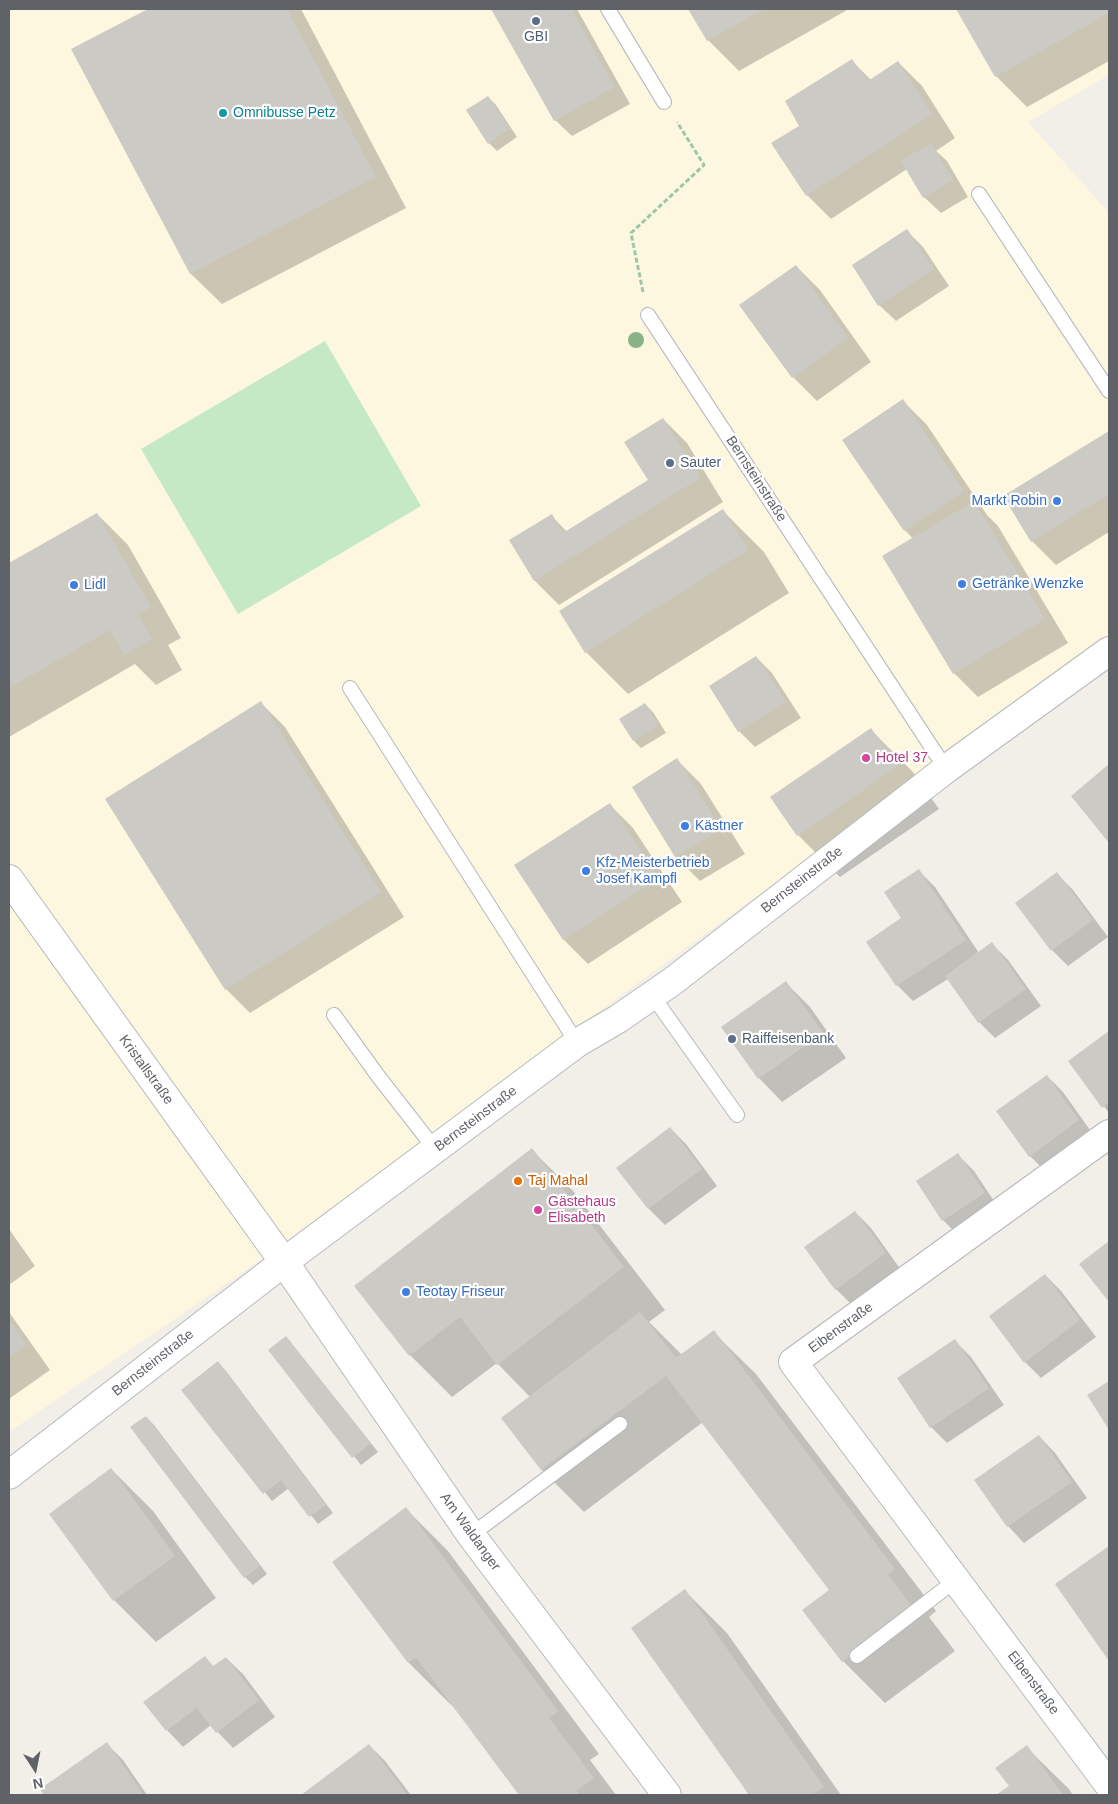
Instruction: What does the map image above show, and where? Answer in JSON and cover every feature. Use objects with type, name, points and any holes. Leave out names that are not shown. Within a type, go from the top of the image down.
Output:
[{"type":"street","name":"Bernsteinstraße","points":[[9,1475],[284,1262],[577,1043],[618,1019],[673,981],[946,769],[1109,651]]},
{"type":"street","name":"Kristallstraße","points":[[9,879],[284,1262]]},
{"type":"street","name":"Eibenstraße","points":[[1109,1134],[793,1362],[1109,1785]]},
{"type":"street","name":"Am Waldanger","points":[[284,1262],[471,1535],[667,1795]]},
{"type":"lane","points":[[608,9],[664,102]]},
{"type":"lane","points":[[979,194],[1109,391]]},
{"type":"lane","name":"Bernsteinstraße","points":[[648,315],[946,769]]},
{"type":"lane","points":[[350,688],[577,1043]]},
{"type":"lane","points":[[652,995],[737,1115]]},
{"type":"lane","points":[[334,1015],[378,1076],[435,1149]]},
{"type":"lane","points":[[471,1535],[620,1424]]},
{"type":"lane","points":[[857,1656],[956,1580]]},
{"type":"path","points":[[648,315],[631,233],[704,165],[664,102]]},
{"type":"shaded area","points":[[9,9],[1109,9],[1109,75],[1028,122],[1109,213],[1109,638],[239,1275],[9,1432]]},
{"type":"green space","points":[[325,341],[421,506],[238,614],[141,449]]},
{"type":"building","name":"Omnibusse Petz","points":[[148,9],[287,9],[376,177],[190,274],[71,49]]},
{"type":"building","points":[[491,9],[571,9],[615,87],[554,121]]},
{"type":"building","points":[[688,9],[764,9],[707,41]]},
{"type":"building","points":[[956,9],[1109,9],[1109,13],[995,77]]},
{"type":"building","points":[[852,59],[868,81],[898,61],[932,114],[806,196],[771,143],[799,126],[785,101]]},
{"type":"building","points":[[488,96],[510,129],[488,144],[466,110]]},
{"type":"building","points":[[931,143],[953,180],[923,198],[901,161]]},
{"type":"building","points":[[907,229],[934,269],[878,306],[852,265]]},
{"type":"building","points":[[796,265],[848,338],[792,378],[739,305]]},
{"type":"building","points":[[903,399],[964,491],[904,531],[842,440]]},
{"type":"building","points":[[663,418],[700,478],[534,581],[509,540],[552,514],[563,533],[648,480],[624,442]]},
{"type":"building","points":[[1109,431],[1109,494],[1031,542],[1003,496]]},
{"type":"building","points":[[974,501],[1045,619],[953,674],[882,556]]},
{"type":"building","points":[[723,509],[748,550],[585,653],[559,611]]},
{"type":"building","name":"Lidl","points":[[97,513],[151,607],[138,614],[152,639],[124,655],[110,630],[9,688],[9,563]]},
{"type":"building","points":[[756,656],[786,702],[738,732],[709,686]]},
{"type":"building","points":[[261,701],[381,892],[225,990],[105,799]]},
{"type":"building","points":[[645,703],[659,725],[633,741],[619,719]]},
{"type":"building","points":[[871,728],[898,766],[797,836],[770,797]]},
{"type":"building","points":[[677,758],[722,829],[675,857],[632,787]]},
{"type":"building","points":[[1109,764],[1109,843],[1071,796]]},
{"type":"building","points":[[610,803],[659,878],[563,940],[514,865]]},
{"type":"building","points":[[919,869],[966,940],[896,986],[866,942],[901,918],[884,892]]},
{"type":"building","points":[[1057,872],[1093,920],[1051,951],[1015,903]]},
{"type":"building","points":[[992,942],[1026,989],[978,1023],[945,976]]},
{"type":"building","points":[[786,981],[823,1033],[758,1079],[721,1027]]},
{"type":"building","points":[[1109,1031],[1109,1102],[1102,1108],[1068,1061]]},
{"type":"building","points":[[1047,1075],[1079,1120],[1029,1157],[996,1111]]},
{"type":"building","points":[[670,1127],[702,1169],[648,1209],[616,1168]]},
{"type":"building","points":[[532,1148],[624,1267],[497,1365],[460,1317],[409,1356],[354,1286]]},
{"type":"building","points":[[958,1153],[985,1193],[942,1221],[916,1181]]},
{"type":"building","points":[[855,1211],[886,1253],[835,1290],[804,1247]]},
{"type":"building","points":[[1109,1241],[1109,1302],[1079,1264]]},
{"type":"building","points":[[1045,1274],[1080,1320],[1024,1363],[989,1316]]},
{"type":"building","points":[[640,1312],[676,1358],[714,1330],[895,1569],[888,1574],[913,1608],[842,1662],[802,1610],[829,1590],[666,1376],[541,1470],[501,1418]]},
{"type":"building","points":[[9,1320],[27,1345],[9,1358]]},
{"type":"building","points":[[286,1336],[371,1443],[352,1458],[268,1350]]},
{"type":"building","points":[[955,1339],[989,1388],[930,1428],[897,1378]]},
{"type":"building","points":[[218,1361],[326,1505],[309,1517],[281,1480],[263,1494],[181,1390]]},
{"type":"building","points":[[1109,1381],[1109,1430],[1087,1395]]},
{"type":"building","points":[[146,1416],[260,1566],[244,1578],[130,1427]]},
{"type":"building","points":[[1039,1435],[1072,1482],[1007,1527],[974,1480]]},
{"type":"building","points":[[111,1468],[175,1556],[113,1601],[49,1514]]},
{"type":"building","points":[[406,1507],[558,1711],[549,1718],[594,1778],[576,1791],[580,1795],[519,1795],[416,1657],[408,1663],[332,1562]]},
{"type":"building","points":[[1109,1546],[1109,1661],[1055,1584]]},
{"type":"building","points":[[685,1589],[824,1787],[812,1795],[749,1795],[631,1628]]},
{"type":"building","points":[[205,1656],[213,1666],[226,1657],[259,1700],[216,1733],[197,1708],[166,1731],[143,1702]]},
{"type":"building","points":[[107,1742],[143,1794],[44,1795],[40,1789]]},
{"type":"building","points":[[369,1744],[406,1793],[403,1795],[301,1795]]},
{"type":"building","points":[[1027,1745],[1063,1795],[996,1795],[1009,1786],[995,1768]]},
{"type":"place","name":"GBI","points":[[536,21]]},
{"type":"place","name":"Omnibusse Petz","points":[[223,113]]},
{"type":"place","name":"Sauter","points":[[670,463]]},
{"type":"place","name":"Markt Robin","points":[[1057,501]]},
{"type":"place","name":"Getränke Wenzke","points":[[962,584]]},
{"type":"place","name":"Lidl","points":[[74,585]]},
{"type":"place","name":"Hotel 37","points":[[866,758]]},
{"type":"place","name":"Kästner","points":[[685,826]]},
{"type":"place","name":"Kfz-Meisterbetrieb Josef Kampfl","points":[[586,871]]},
{"type":"place","name":"Raiffeisenbank","points":[[732,1039]]},
{"type":"place","name":"Taj Mahal","points":[[518,1181]]},
{"type":"place","name":"Gästehaus Elisabeth","points":[[538,1210]]},
{"type":"place","name":"Teotay Friseur","points":[[406,1292]]}]
